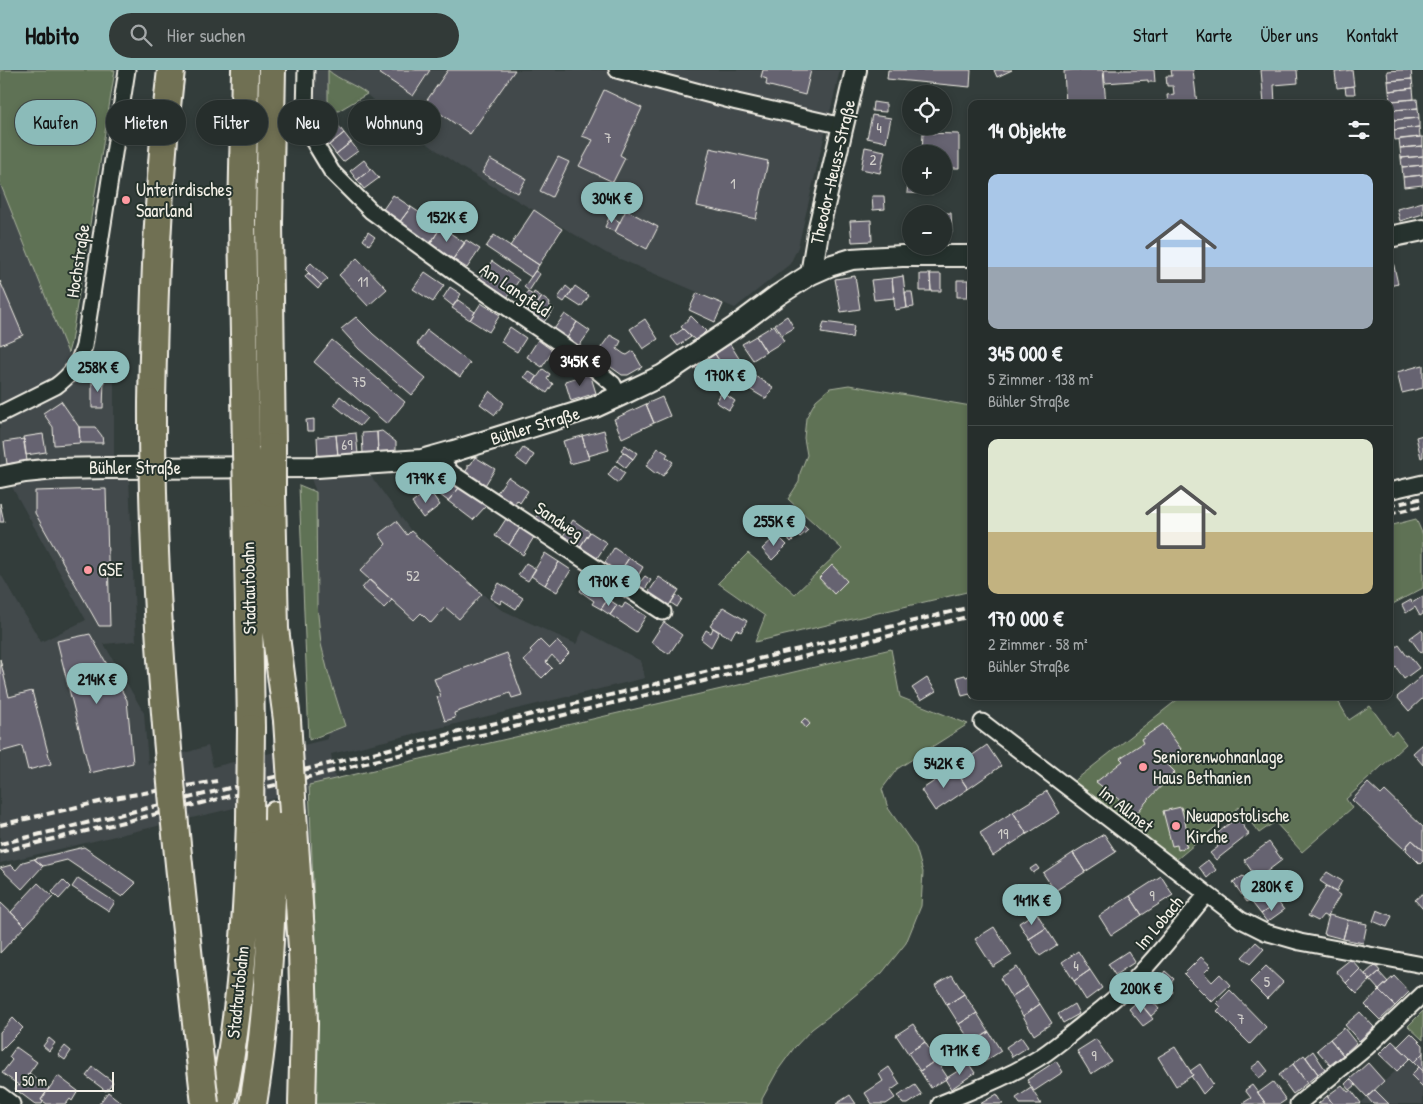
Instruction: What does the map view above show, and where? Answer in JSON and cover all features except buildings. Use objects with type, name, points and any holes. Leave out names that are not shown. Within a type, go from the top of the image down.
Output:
[{"type":"highway","points":[[171,70],[157,231],[153,332],[152,464],[155,555],[164,703],[174,820],[205,1104]]},
{"type":"highway","name":"Stadtautobahn","points":[[244,70],[242,219],[246,452],[260,493],[275,629],[282,721],[284,814],[271,918],[265,1007],[253,1104]]},
{"type":"highway","points":[[260,493],[272,447],[269,223],[272,70]]},
{"type":"highway","name":"Stadtautobahn","points":[[222,1104],[238,999],[248,881],[251,728],[260,493]]},
{"type":"highway","points":[[284,814],[302,949],[304,1024],[302,1104]]},
{"type":"main road","name":"Theodor-Heuss-Straße","points":[[811,274],[819,227],[856,70]]},
{"type":"main road","points":[[1393,233],[1423,230]]},
{"type":"main road","name":"Bühler Straße","points":[[0,477],[32,471],[78,468],[317,467],[422,460],[596,407],[663,375],[734,328],[778,295],[811,274],[830,266],[852,259],[902,256],[968,256]]},
{"type":"street","name":"Hochstraße","points":[[0,414],[56,386],[75,369],[80,358],[84,346],[127,70]]},
{"type":"street","name":"Am Langfeld","points":[[306,70],[305,113],[308,132],[332,172],[371,211],[458,274],[583,359],[613,384],[619,396]]},
{"type":"street","points":[[617,70],[736,102],[843,126]]},
{"type":"street","name":"Sandweg","points":[[440,455],[448,470],[663,612]]},
{"type":"street","points":[[1393,490],[1423,483]]},
{"type":"street","name":"Im Allmet","points":[[982,722],[1241,920],[1265,932],[1300,942],[1423,966]]},
{"type":"street","name":"Im Lobach","points":[[940,1104],[1026,1066],[1071,1034],[1120,994],[1207,894]]},
{"type":"street","points":[[1298,1104],[1366,1048],[1423,994]]},
{"type":"street","points":[[0,1095],[12,1104]]},
{"type":"shaded area","points":[[310,70],[840,70],[798,247],[790,264],[735,308],[606,253],[462,168],[429,145],[441,145],[441,100],[373,100],[367,95],[358,100],[348,100],[348,106],[338,112],[338,100],[311,100]]},
{"type":"shaded area","points":[[0,183],[75,368],[114,367],[114,468],[0,477]]},
{"type":"shaded area","points":[[360,461],[411,531],[500,609],[576,644],[583,630],[641,661],[645,678],[331,754],[336,784],[0,863],[0,573],[41,642],[86,620],[12,487],[35,482],[66,479],[129,477],[136,641],[104,644],[144,713],[148,764],[208,746],[213,767],[328,739],[317,605],[316,492],[306,465]]},
{"type":"shaded area","points":[[1410,1058],[1423,1071],[1423,1104],[1361,1103],[1367,1097]]},
{"type":"green space","points":[[0,70],[115,70],[110,100],[106,100],[106,126],[68,353],[0,183]]},
{"type":"green space","points":[[328,70],[367,94],[357,100],[348,100],[348,105],[338,111],[338,100],[328,100]]},
{"type":"green space","points":[[849,385],[968,405],[968,592],[755,642],[765,616],[718,583],[748,553],[795,594],[842,549],[788,499],[799,482],[800,473],[807,455],[804,438],[806,418],[816,400],[830,388]]},
{"type":"green space","points":[[299,485],[316,492],[317,605],[321,644],[345,726],[309,740]]},
{"type":"green space","points":[[1416,519],[1423,535],[1423,588],[1393,604],[1393,525]]},
{"type":"green space","points":[[891,649],[900,697],[968,724],[897,769],[882,789],[888,808],[916,848],[923,872],[921,906],[906,943],[882,973],[812,1029],[794,1048],[778,1070],[762,1099],[762,1104],[315,1104],[316,957],[309,785]]},
{"type":"green space","points":[[1177,700],[1337,700],[1349,720],[1370,706],[1391,735],[1396,731],[1406,744],[1346,799],[1352,808],[1302,852],[1275,822],[1259,833],[1239,807],[1176,860],[1073,782]]},
{"type":"green space","points":[[1423,1011],[1423,1040],[1408,1026]]},
{"type":"railway","points":[[1393,505],[1423,498]]},
{"type":"railway","points":[[1393,513],[1423,506]]},
{"type":"railway","points":[[0,844],[968,608]]},
{"type":"railway","points":[[0,852],[968,617]]},
{"type":"railway","points":[[0,825],[120,797],[217,781]]},
{"type":"place","name":"Unterirdisches Saarland","points":[[126,200]]},
{"type":"place","name":"GSE","points":[[88,570]]},
{"type":"place","name":"Seniorenwohnanlage Haus Bethanien","points":[[1143,767]]},
{"type":"place","name":"Neuapostolische Kirche","points":[[1176,826]]}]
